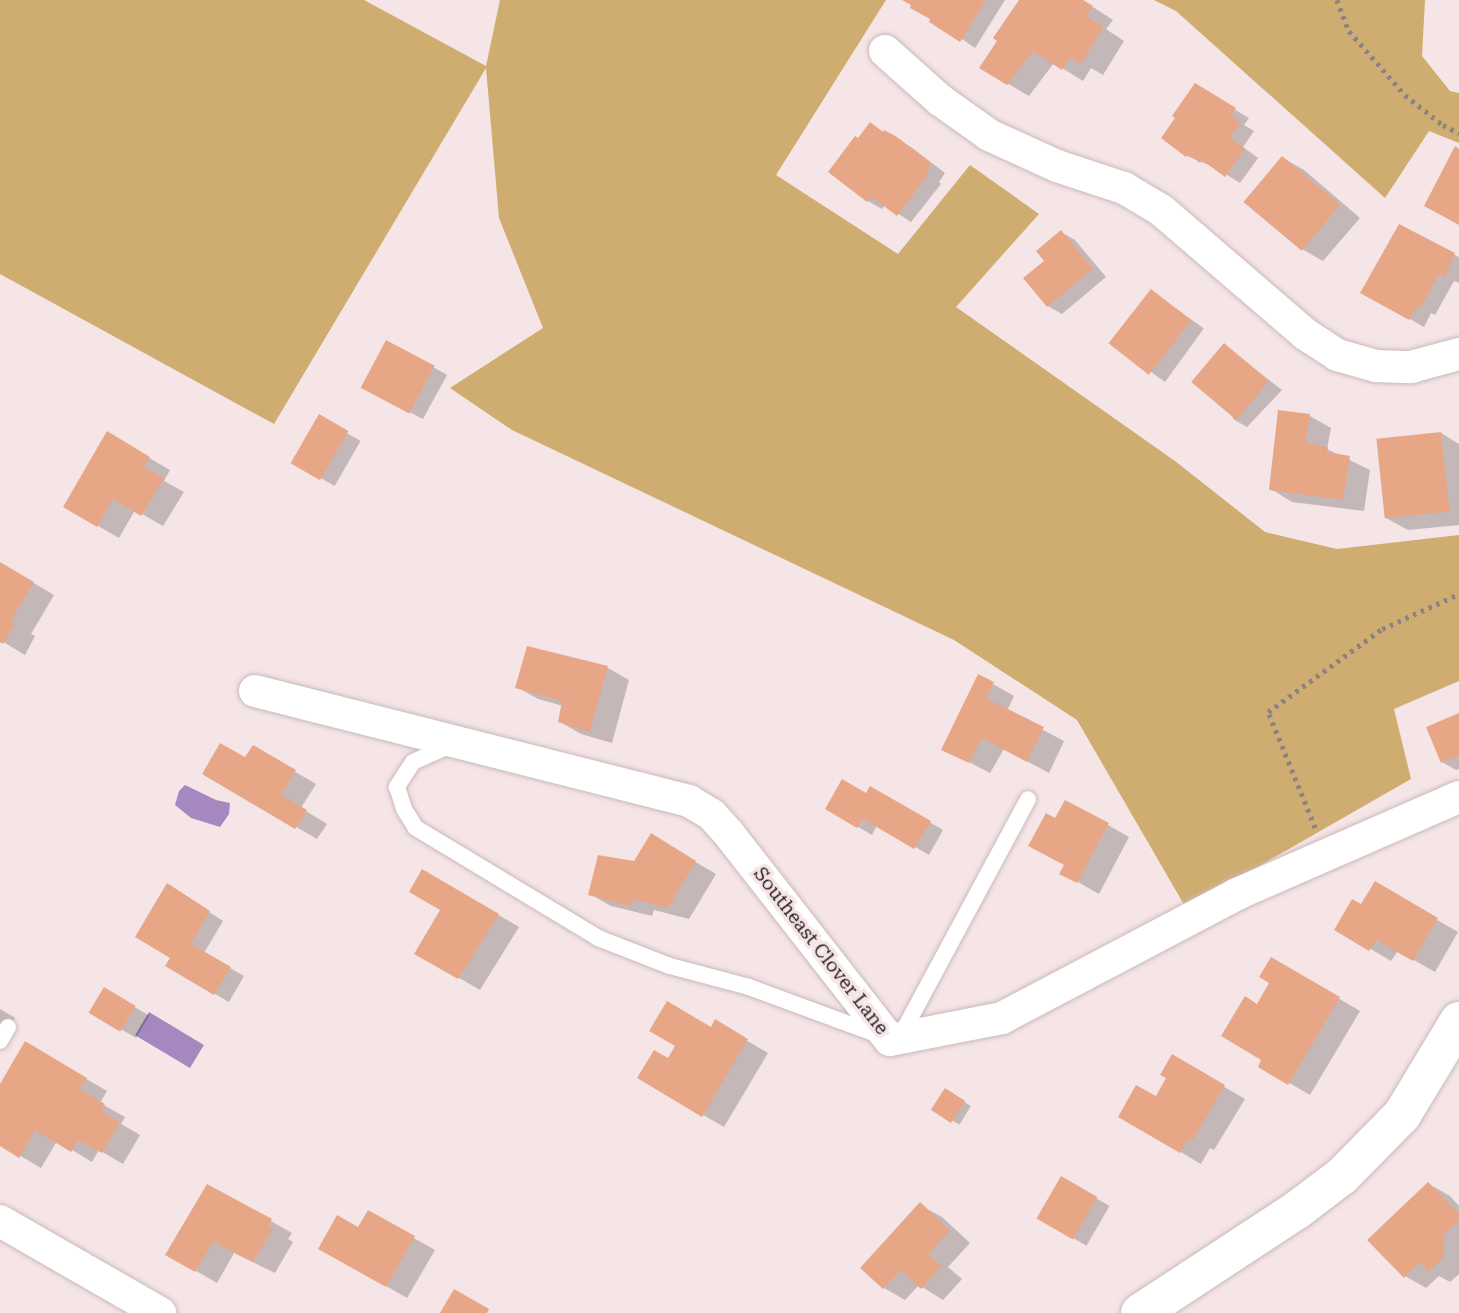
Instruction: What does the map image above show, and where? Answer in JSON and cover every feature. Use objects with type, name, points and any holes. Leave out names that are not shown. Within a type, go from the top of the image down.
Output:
[{"type":"main road","points":[[1140,1313],[1297,1210],[1342,1176],[1402,1115],[1459,1021]]},
{"type":"street","points":[[885,51],[940,100],[989,135],[1057,166],[1125,188],[1161,210],[1305,334],[1337,355],[1376,366],[1411,367],[1459,354]]},
{"type":"street","name":"Southeast Clover Lane","points":[[255,691],[689,801],[712,816],[895,1038],[1002,1018],[1237,894],[1459,797]]},
{"type":"street","points":[[0,1221],[160,1313]]},
{"type":"lane","points":[[457,742],[438,753],[412,762],[397,787],[404,810],[416,828],[598,938],[670,966],[749,987],[895,1038],[1028,799]]},
{"type":"path","points":[[1337,0],[1349,31],[1405,95],[1443,125],[1459,133]]},
{"type":"path","points":[[1318,835],[1268,712],[1382,629],[1459,594]]},
{"type":"shaded area","points":[[0,0],[364,0],[486,66],[500,0],[886,0],[776,175],[898,254],[970,165],[1039,214],[956,307],[1175,461],[1265,532],[1337,549],[1459,535],[1459,681],[1394,709],[1411,779],[1186,908],[1077,720],[954,640],[512,430],[450,388],[543,328],[499,218],[486,68],[274,424],[0,274]]},
{"type":"shaded area","points":[[1154,0],[1425,0],[1422,56],[1450,91],[1459,93],[1459,143],[1429,131],[1385,198],[1176,11]]},
{"type":"shaded area","points":[[185,785],[216,800],[230,803],[229,814],[220,827],[191,818],[175,805],[179,791]]},
{"type":"shaded area","points":[[149,1012],[204,1045],[190,1068],[135,1035]]},
{"type":"building","points":[[902,0],[986,0],[960,42]]},
{"type":"building","points":[[1019,0],[1083,0],[1093,6],[1086,16],[1104,27],[1081,64],[1070,57],[1062,70],[1033,51],[1007,85],[979,68],[997,41],[993,38]]},
{"type":"building","points":[[1195,83],[1236,108],[1231,115],[1241,122],[1230,138],[1245,149],[1225,177],[1202,160],[1200,163],[1188,154],[1186,157],[1161,138],[1175,118],[1172,116]]},
{"type":"building","points":[[870,122],[883,132],[884,130],[897,137],[932,164],[926,173],[928,175],[897,216],[872,197],[867,202],[828,172],[855,136],[858,138]]},
{"type":"building","points":[[1455,146],[1459,149],[1459,225],[1424,206]]},
{"type":"building","points":[[1282,156],[1340,205],[1302,251],[1243,202]]},
{"type":"building","points":[[1399,224],[1455,253],[1445,277],[1439,274],[1420,309],[1417,307],[1409,320],[1360,293]]},
{"type":"building","points":[[1061,230],[1093,269],[1047,307],[1023,278],[1044,261],[1036,251]]},
{"type":"building","points":[[1151,289],[1191,320],[1149,375],[1109,343]]},
{"type":"building","points":[[386,340],[435,366],[409,414],[361,388]]},
{"type":"building","points":[[1224,343],[1269,381],[1236,420],[1191,382]]},
{"type":"building","points":[[1278,410],[1310,414],[1306,443],[1328,447],[1327,452],[1350,456],[1343,500],[1269,490]]},
{"type":"building","points":[[319,414],[348,431],[320,480],[290,463]]},
{"type":"building","points":[[107,431],[150,457],[144,467],[164,478],[141,516],[113,499],[97,527],[63,507]]},
{"type":"building","points":[[1441,432],[1449,512],[1385,518],[1376,439]]},
{"type":"building","points":[[0,562],[34,582],[11,620],[15,623],[3,644],[0,642]]},
{"type":"building","points":[[527,646],[608,666],[590,732],[558,722],[562,701],[515,688]]},
{"type":"building","points":[[978,674],[994,682],[986,698],[1044,727],[1027,762],[982,738],[969,763],[941,750]]},
{"type":"building","points":[[1459,713],[1459,756],[1441,763],[1426,727]]},
{"type":"building","points":[[220,743],[245,757],[253,745],[296,770],[281,795],[307,810],[295,829],[202,774]]},
{"type":"building","points":[[842,779],[866,793],[870,786],[931,821],[914,849],[863,819],[857,828],[825,809]]},
{"type":"building","points":[[1065,800],[1109,823],[1077,883],[1059,874],[1064,865],[1028,846],[1046,813],[1055,818]]},
{"type":"building","points":[[651,833],[696,861],[668,908],[633,899],[631,906],[588,895],[598,855],[634,861]]},
{"type":"building","points":[[422,869],[499,914],[458,979],[414,954],[440,910],[409,892]]},
{"type":"building","points":[[1375,881],[1438,918],[1413,961],[1376,940],[1369,951],[1334,930],[1352,899],[1361,904]]},
{"type":"building","points":[[167,883],[210,911],[191,944],[231,967],[214,995],[165,966],[170,958],[135,937]]},
{"type":"building","points":[[1271,957],[1340,997],[1288,1085],[1258,1067],[1261,1060],[1221,1036],[1245,996],[1257,1004],[1269,983],[1259,977]]},
{"type":"building","points":[[104,987],[136,1006],[120,1032],[89,1013]]},
{"type":"building","points":[[667,1001],[711,1027],[715,1019],[748,1039],[702,1117],[637,1078],[654,1050],[668,1058],[675,1046],[649,1031]]},
{"type":"building","points":[[25,1041],[87,1078],[80,1089],[105,1104],[101,1111],[120,1122],[102,1153],[78,1140],[71,1152],[35,1130],[19,1158],[0,1146],[0,1084]]},
{"type":"building","points":[[1172,1054],[1225,1085],[1193,1140],[1189,1138],[1180,1153],[1118,1117],[1136,1085],[1156,1096],[1166,1078],[1160,1075]]},
{"type":"building","points":[[945,1088],[965,1101],[951,1123],[931,1110]]},
{"type":"building","points":[[1061,1176],[1097,1197],[1073,1239],[1036,1218]]},
{"type":"building","points":[[1428,1182],[1459,1214],[1459,1220],[1444,1235],[1444,1257],[1428,1272],[1420,1262],[1404,1278],[1367,1240]]},
{"type":"building","points":[[207,1184],[272,1219],[268,1226],[273,1229],[253,1262],[213,1242],[195,1272],[165,1255]]},
{"type":"building","points":[[920,1202],[950,1230],[928,1254],[942,1266],[921,1289],[901,1270],[883,1289],[860,1268]]},
{"type":"building","points":[[368,1210],[415,1236],[386,1287],[318,1249],[337,1215],[358,1227]]},
{"type":"building","points":[[454,1289],[489,1309],[487,1313],[440,1313]]}]
